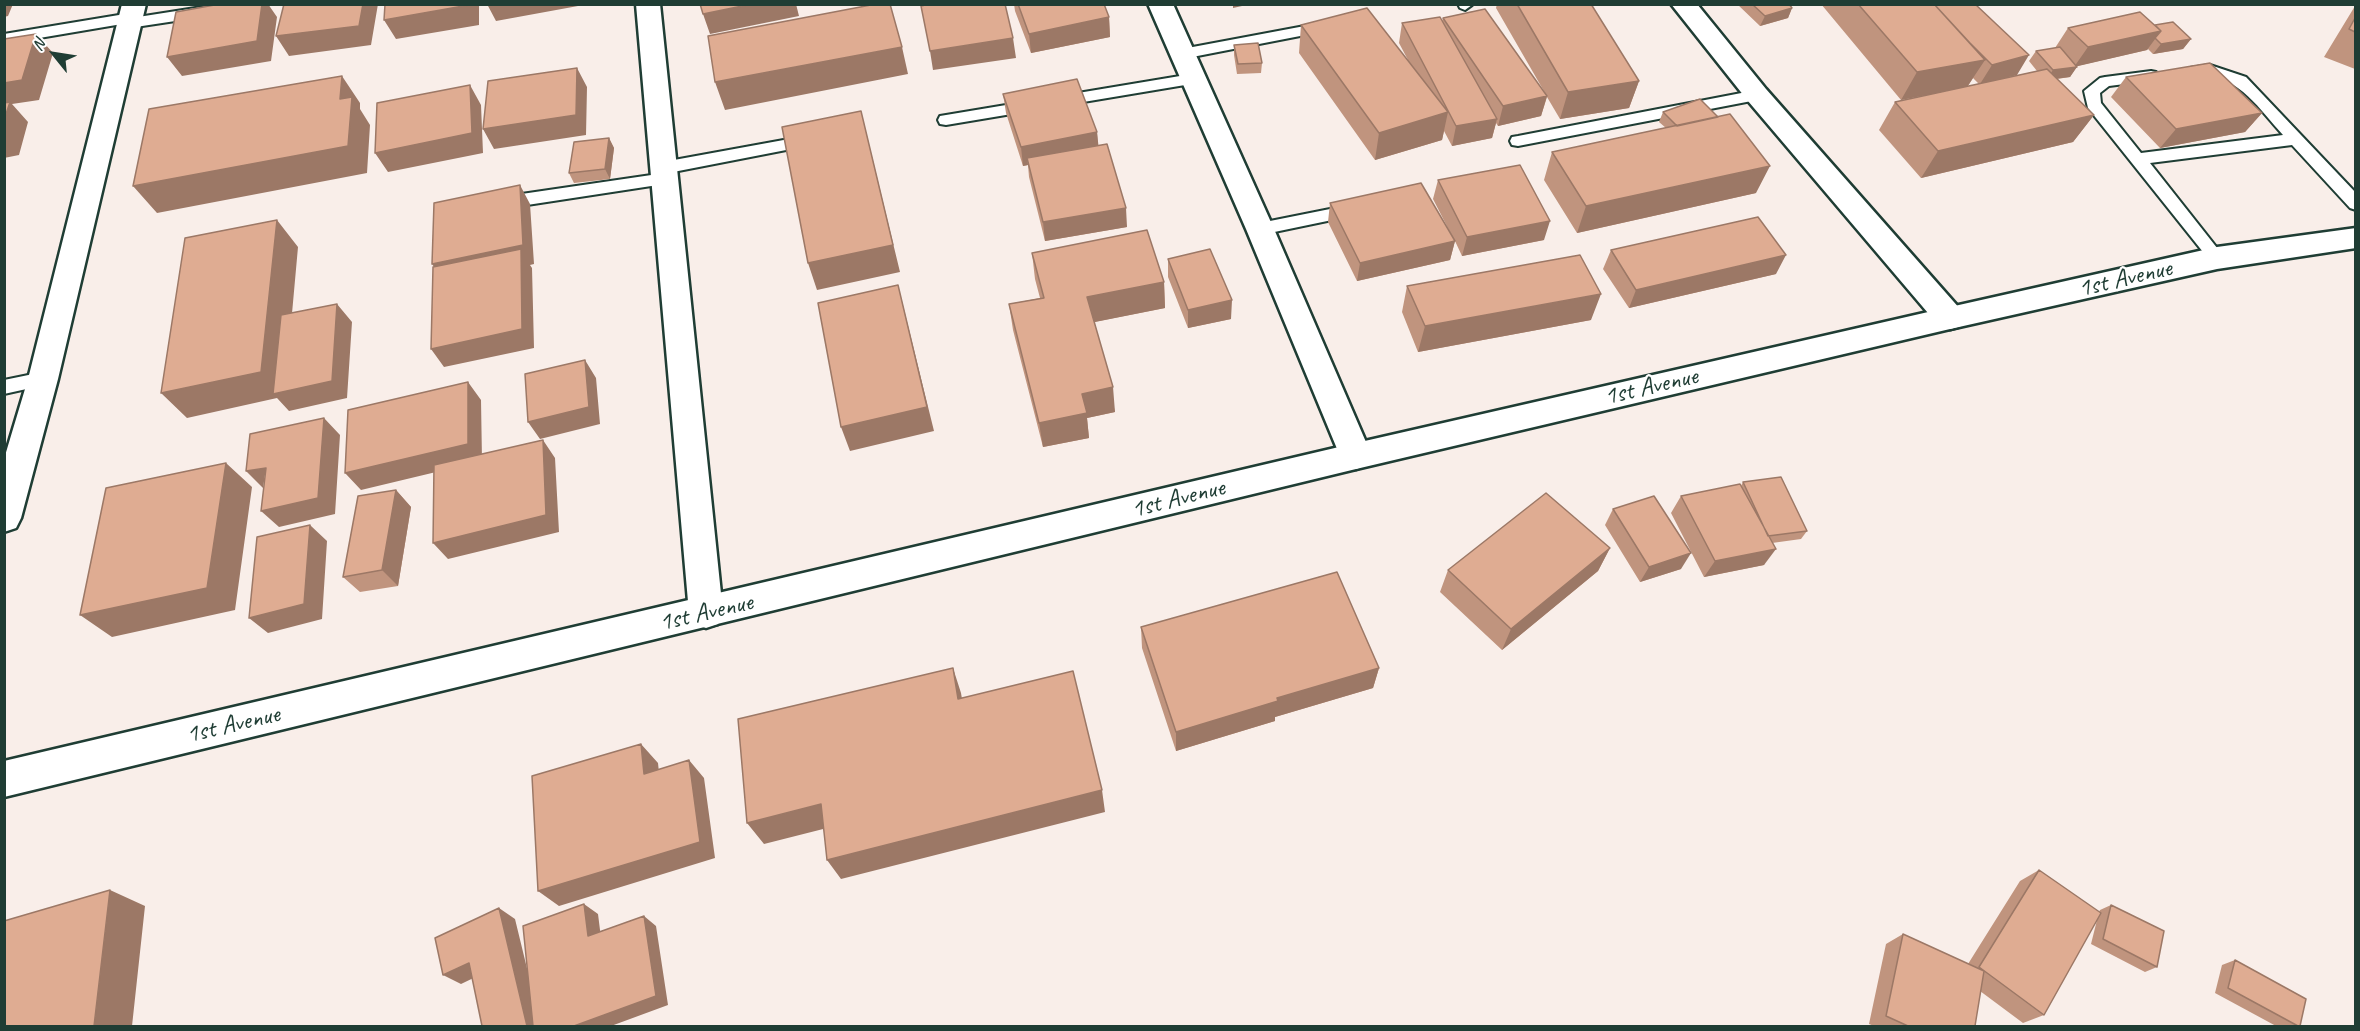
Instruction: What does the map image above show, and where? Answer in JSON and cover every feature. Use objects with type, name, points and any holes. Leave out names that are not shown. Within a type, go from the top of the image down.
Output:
[{"type":"street","points":[[648,4],[705,613]]},
{"type":"street","points":[[1160,4],[1260,229],[1356,456]]},
{"type":"street","points":[[1683,4],[1757,95],[1950,318]]},
{"type":"street","points":[[4,518],[43,379],[132,15]]},
{"type":"street","name":"1st Avenue","points":[[4,779],[1356,456],[1950,318],[2217,258],[2355,238]]},
{"type":"lane","points":[[4,39],[132,15],[255,4]]},
{"type":"lane","points":[[946,120],[1187,66],[1341,25]]},
{"type":"lane","points":[[2217,258],[2093,104],[2092,91],[2105,82],[2210,70],[2241,81],[2355,204]]},
{"type":"lane","points":[[1518,141],[1757,95]]},
{"type":"lane","points":[[487,205],[664,173],[822,138]]},
{"type":"lane","points":[[2139,159],[2296,139]]},
{"type":"lane","points":[[1260,229],[1374,207]]},
{"type":"lane","points":[[4,387],[43,379]]},
{"type":"building","points":[[220,4],[262,4],[257,41],[167,57],[176,12]]},
{"type":"building","points":[[284,4],[363,4],[359,26],[276,36]]},
{"type":"building","points":[[385,4],[469,4],[469,5],[384,20]]},
{"type":"building","points":[[700,4],[752,4],[703,14]]},
{"type":"building","points":[[876,4],[890,4],[902,47],[715,82],[708,36]]},
{"type":"building","points":[[1005,4],[1013,38],[930,51],[921,6]]},
{"type":"building","points":[[1018,4],[1104,4],[1109,17],[1029,34]]},
{"type":"building","points":[[1517,4],[1591,4],[1639,81],[1568,92]]},
{"type":"building","points":[[1752,4],[1789,4],[1792,8],[1765,16]]},
{"type":"building","points":[[1858,4],[1934,4],[1985,60],[1917,72]]},
{"type":"building","points":[[1934,4],[1975,4],[2029,55],[1992,65]]},
{"type":"building","points":[[1367,8],[1448,112],[1379,133],[1301,25]]},
{"type":"building","points":[[1485,9],[1547,96],[1503,106],[1443,18]]},
{"type":"building","points":[[2140,12],[2161,31],[2088,47],[2068,28]]},
{"type":"building","points":[[1440,17],[1497,119],[1456,126],[1402,23]]},
{"type":"building","points":[[2355,18],[2355,32],[2349,29]]},
{"type":"building","points":[[2173,22],[2191,39],[2161,44],[2155,38],[2161,31],[2155,25]]},
{"type":"building","points":[[36,34],[22,80],[4,83],[4,39]]},
{"type":"building","points":[[1258,43],[1262,63],[1238,64],[1234,45]]},
{"type":"building","points":[[2060,47],[2077,67],[2053,70],[2036,51]]},
{"type":"building","points":[[2210,63],[2262,113],[2176,129],[2126,77]]},
{"type":"building","points":[[577,68],[576,115],[483,129],[488,81]]},
{"type":"building","points":[[2047,69],[2094,115],[1938,151],[1895,102]]},
{"type":"building","points":[[342,76],[340,99],[352,97],[348,146],[133,186],[149,109]]},
{"type":"building","points":[[1077,79],[1097,132],[1021,147],[1003,94]]},
{"type":"building","points":[[470,85],[472,133],[375,153],[377,103]]},
{"type":"building","points":[[1700,99],[1718,117],[1677,126],[1663,112]]},
{"type":"building","points":[[10,102],[4,120],[4,103]]},
{"type":"building","points":[[861,111],[893,245],[808,263],[782,127]]},
{"type":"building","points":[[1730,114],[1770,166],[1586,206],[1552,152]]},
{"type":"building","points":[[609,138],[605,169],[569,173],[574,142]]},
{"type":"building","points":[[1107,144],[1126,208],[1043,222],[1027,158]]},
{"type":"building","points":[[1520,165],[1550,221],[1467,237],[1438,180]]},
{"type":"building","points":[[1421,183],[1455,241],[1360,263],[1330,203]]},
{"type":"building","points":[[520,185],[523,245],[432,264],[434,203]]},
{"type":"building","points":[[1758,217],[1786,255],[1636,290],[1611,250]]},
{"type":"building","points":[[277,220],[261,372],[161,393],[185,238]]},
{"type":"building","points":[[1147,230],[1164,282],[1087,297],[1113,387],[1082,394],[1087,413],[1039,423],[1009,304],[1044,298],[1032,253]]},
{"type":"building","points":[[521,249],[522,329],[431,349],[433,267]]},
{"type":"building","points":[[1210,249],[1232,300],[1188,310],[1168,259]]},
{"type":"building","points":[[1580,255],[1601,294],[1425,326],[1407,286]]},
{"type":"building","points":[[898,285],[927,407],[841,427],[818,303]]},
{"type":"building","points":[[337,304],[332,381],[273,394],[281,315]]},
{"type":"building","points":[[585,360],[589,407],[528,422],[525,374]]},
{"type":"building","points":[[468,382],[468,444],[345,473],[348,410]]},
{"type":"building","points":[[324,418],[318,498],[261,511],[266,468],[246,471],[250,434]]},
{"type":"building","points":[[543,440],[546,515],[433,543],[434,465]]},
{"type":"building","points":[[226,463],[207,588],[80,615],[106,488]]},
{"type":"building","points":[[1781,477],[1807,531],[1768,536],[1743,482]]},
{"type":"building","points":[[1740,484],[1776,549],[1715,561],[1681,496]]},
{"type":"building","points":[[396,490],[382,570],[343,577],[358,496]]},
{"type":"building","points":[[1546,493],[1610,548],[1511,629],[1448,570]]},
{"type":"building","points":[[1654,496],[1691,553],[1649,567],[1613,509]]},
{"type":"building","points":[[310,525],[304,604],[249,618],[257,537]]},
{"type":"building","points":[[1337,572],[1379,668],[1277,698],[1278,701],[1176,732],[1141,627]]},
{"type":"building","points":[[953,668],[958,699],[1073,671],[1102,790],[827,860],[821,804],[747,823],[738,719]]},
{"type":"building","points":[[641,744],[644,774],[689,760],[700,842],[538,891],[532,776]]},
{"type":"building","points":[[2039,870],[2101,913],[2044,1015],[1979,967]]},
{"type":"building","points":[[110,890],[94,1026],[4,1026],[4,921]]},
{"type":"building","points":[[584,904],[588,936],[644,916],[656,996],[574,1026],[533,1026],[523,926]]},
{"type":"building","points":[[2111,905],[2164,931],[2157,967],[2103,939]]},
{"type":"building","points":[[499,908],[527,1026],[482,1026],[469,963],[443,975],[435,938]]},
{"type":"building","points":[[1903,934],[1984,971],[1975,1026],[1908,1026],[1886,1016]]},
{"type":"building","points":[[2235,960],[2306,999],[2300,1026],[2228,988]]}]
